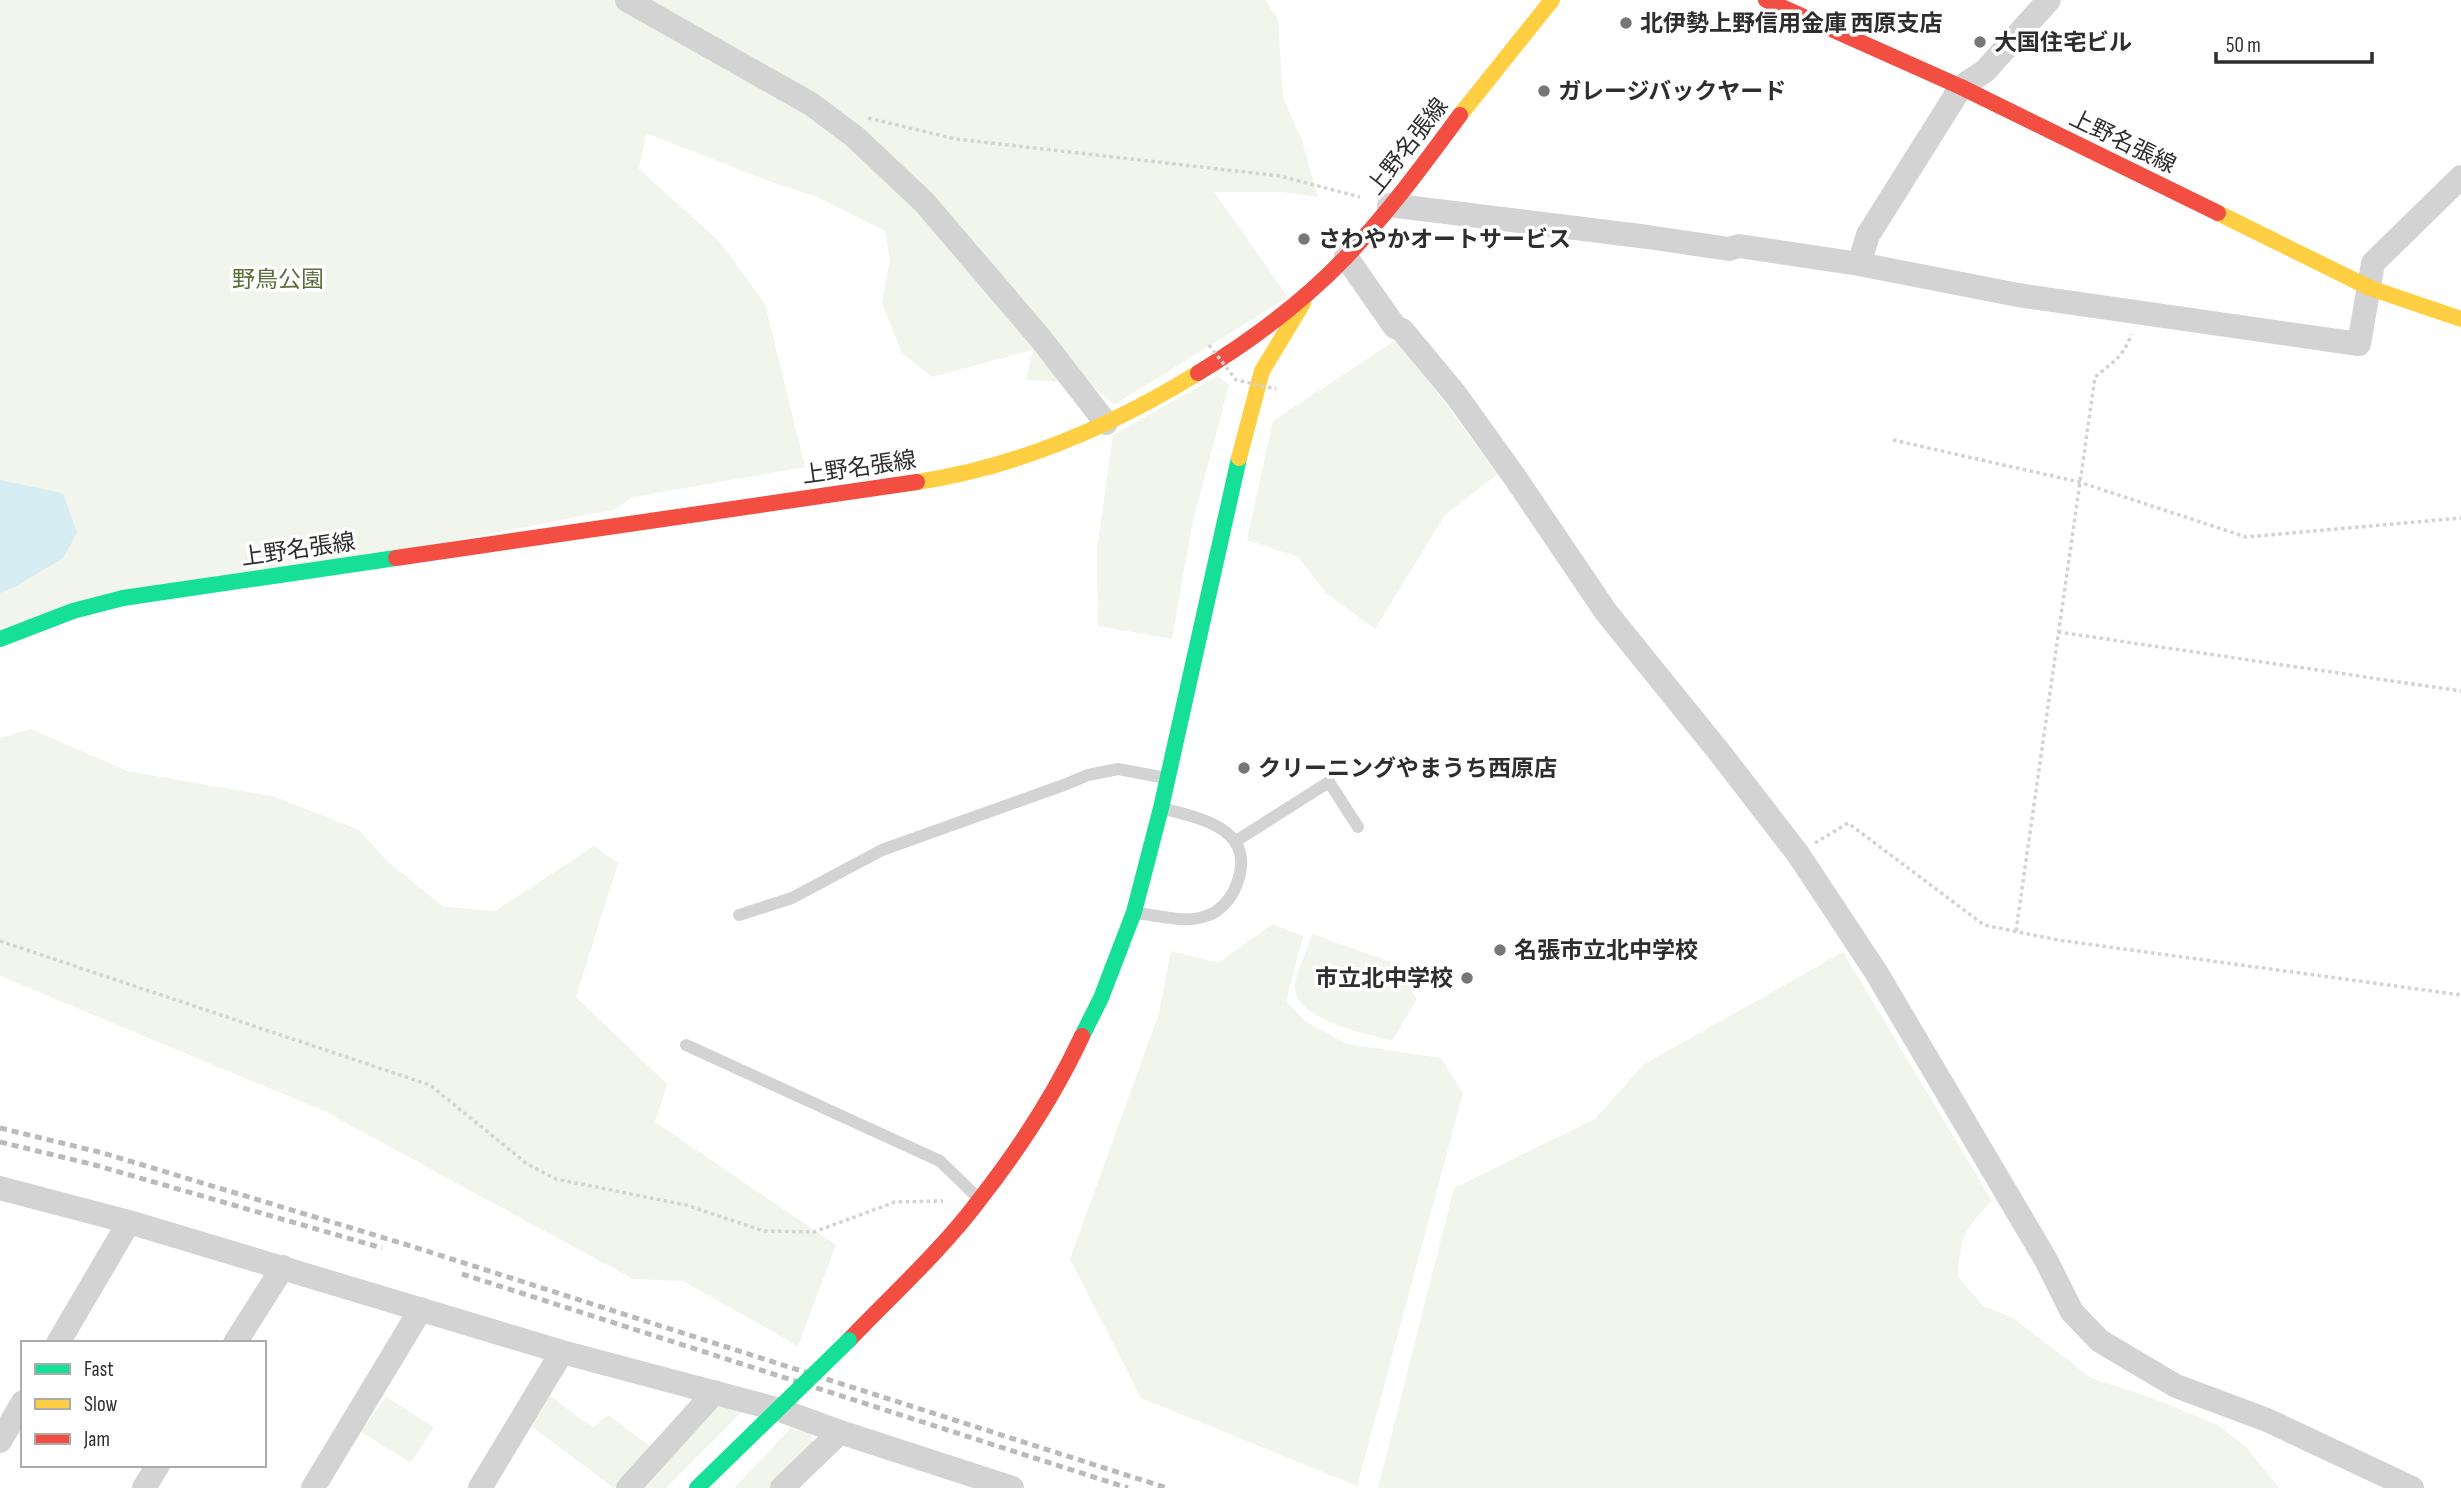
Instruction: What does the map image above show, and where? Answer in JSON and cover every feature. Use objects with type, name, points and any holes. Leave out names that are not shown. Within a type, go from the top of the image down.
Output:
[{"type":"main road","name":"上野名張線","points":[[0,639],[73,611],[123,597],[930,480],[1022,456],[1065,441],[1183,383],[1254,336],[1313,289],[1346,257],[1390,205],[1552,0]]},
{"type":"main road","name":"上野名張線","points":[[1766,0],[1962,87],[2370,288],[2461,319]]},
{"type":"main road","points":[[697,1488],[849,1340],[939,1247],[980,1200],[1042,1110],[1068,1066],[1101,998],[1134,912],[1161,808],[1238,460],[1262,371],[1273,348],[1313,289]]},
{"type":"street","points":[[627,0],[811,104],[855,137],[923,202],[1041,339],[1106,423]]},
{"type":"street","points":[[1859,264],[1868,235],[1962,87],[1984,71],[2049,0]]},
{"type":"street","points":[[1390,205],[1729,249],[1739,246],[1859,264],[2018,295],[2359,344],[2373,263],[2461,177]]},
{"type":"street","points":[[1346,257],[1395,327],[1402,330],[1456,395],[1606,612],[1720,752],[1798,854],[1876,972],[2046,1260],[2072,1312],[2100,1341],[2176,1386],[2267,1420],[2412,1488]]},
{"type":"street","points":[[0,1188],[129,1222],[562,1352],[780,1410],[966,1480],[1012,1488]]},
{"type":"street","points":[[59,1341],[129,1222]]},
{"type":"street","points":[[236,1341],[283,1267]]},
{"type":"street","points":[[313,1488],[421,1309]]},
{"type":"street","points":[[480,1488],[562,1352]]},
{"type":"street","points":[[628,1488],[715,1392]]},
{"type":"street","points":[[0,1441],[21,1405]]},
{"type":"street","points":[[782,1488],[840,1432]]},
{"type":"street","points":[[144,1488],[157,1467]]},
{"type":"lane","points":[[739,915],[792,898],[881,850],[1087,775],[1118,769],[1167,778]]},
{"type":"lane","points":[[1236,841],[1329,782],[1358,827]]},
{"type":"lane","points":[[1134,912],[1195,919],[1215,912],[1235,890],[1240,874],[1241,859],[1236,841],[1214,824],[1161,808]]},
{"type":"lane","points":[[685,1045],[940,1161],[980,1200]]},
{"type":"path","points":[[864,117],[956,139],[1280,176],[1390,205]]},
{"type":"path","points":[[2016,931],[2095,377],[2118,358],[2129,344],[2135,312]]},
{"type":"path","points":[[1209,345],[1236,380],[1276,389]]},
{"type":"path","points":[[1894,440],[2079,482],[2246,537],[2461,519]]},
{"type":"path","points":[[2058,632],[2461,691]]},
{"type":"path","points":[[1798,854],[1848,823],[1984,925],[2058,940],[2461,995]]},
{"type":"path","points":[[0,941],[430,1085],[527,1164],[556,1179],[685,1205],[764,1231],[814,1232],[895,1202],[944,1201]]},
{"type":"green space","name":"野鳥公園","points":[[0,0],[1265,0],[1278,19],[1283,98],[1302,140],[1318,197],[1280,192],[1214,192],[1288,297],[1114,405],[1089,383],[1026,380],[1033,350],[932,377],[902,353],[882,303],[890,260],[885,231],[817,197],[646,133],[639,169],[720,242],[765,304],[805,467],[633,497],[613,510],[0,628]]},
{"type":"green space","points":[[1397,339],[1498,474],[1445,515],[1375,629],[1327,594],[1298,557],[1247,540],[1273,421]]},
{"type":"green space","points":[[1218,376],[1229,385],[1192,525],[1172,639],[1098,626],[1097,550],[1113,435]]},
{"type":"green space","points":[[31,729],[127,771],[276,797],[359,830],[388,862],[444,907],[495,911],[594,846],[618,863],[576,997],[667,1084],[655,1122],[836,1245],[798,1346],[683,1281],[633,1279],[324,1111],[0,976],[0,738]]},
{"type":"green space","points":[[1273,924],[1303,936],[1286,1001],[1305,1021],[1347,1044],[1441,1058],[1463,1093],[1357,1486],[1141,1398],[1070,1259],[1159,1013],[1171,951],[1218,963]]},
{"type":"green space","points":[[1312,934],[1391,962],[1417,999],[1392,1041],[1333,1023],[1306,1008],[1298,998],[1296,980]]},
{"type":"green space","points":[[1843,952],[1992,1201],[1966,1234],[1960,1252],[1958,1276],[1983,1306],[2013,1318],[2091,1378],[2152,1398],[2218,1425],[2246,1447],[2279,1488],[1378,1488],[1454,1188],[1595,1119],[1643,1065]]},
{"type":"green space","points":[[550,1396],[593,1428],[608,1415],[651,1447],[614,1488],[531,1426]]},
{"type":"green space","points":[[386,1397],[434,1427],[411,1463],[361,1432]]},
{"type":"green space","points":[[724,1405],[743,1411],[666,1488],[642,1488],[713,1409]]},
{"type":"green space","points":[[791,1428],[811,1434],[813,1447],[770,1488],[734,1488]]},
{"type":"water","points":[[0,480],[63,493],[77,533],[63,558],[0,593]]},
{"type":"railway","points":[[0,1128],[103,1153],[411,1246],[1167,1488]]},
{"type":"railway","points":[[0,1142],[95,1165],[382,1248]]},
{"type":"railway","points":[[462,1274],[1128,1488]]},
{"type":"traffic: fast","points":[[1082,1036],[1101,998],[1134,912],[1161,808],[1239,458]]},
{"type":"traffic: fast","points":[[0,639],[73,611],[123,598],[396,558]]},
{"type":"traffic: fast","points":[[697,1488],[849,1340]]},
{"type":"traffic: slow","points":[[1460,115],[1552,0]]},
{"type":"traffic: slow","points":[[2218,213],[2370,288],[2461,319]]},
{"type":"traffic: slow","points":[[1239,458],[1262,371],[1303,303]]},
{"type":"traffic: slow","points":[[917,482],[991,466],[1063,442],[1132,410],[1198,373]]},
{"type":"traffic: jam","points":[[1766,0],[1961,87],[2218,213]]},
{"type":"traffic: jam","points":[[1198,373],[1276,320],[1329,274],[1391,206],[1460,115]]},
{"type":"traffic: jam","points":[[396,558],[917,482]]},
{"type":"traffic: jam","points":[[849,1340],[933,1254],[980,1199],[1036,1120],[1082,1036]]},
{"type":"place","name":"北伊勢上野信用金庫 西原支店","points":[[1626,23]]},
{"type":"place","name":"大国住宅ビル","points":[[1980,42]]},
{"type":"place","name":"ガレージバックヤード","points":[[1544,91]]},
{"type":"place","name":"さわやかオートサービス","points":[[1304,239]]},
{"type":"place","name":"クリーニングやまうち西原店","points":[[1244,768]]},
{"type":"place","name":"名張市立北中学校","points":[[1500,950]]},
{"type":"place","name":"市立北中学校","points":[[1467,978]]}]
